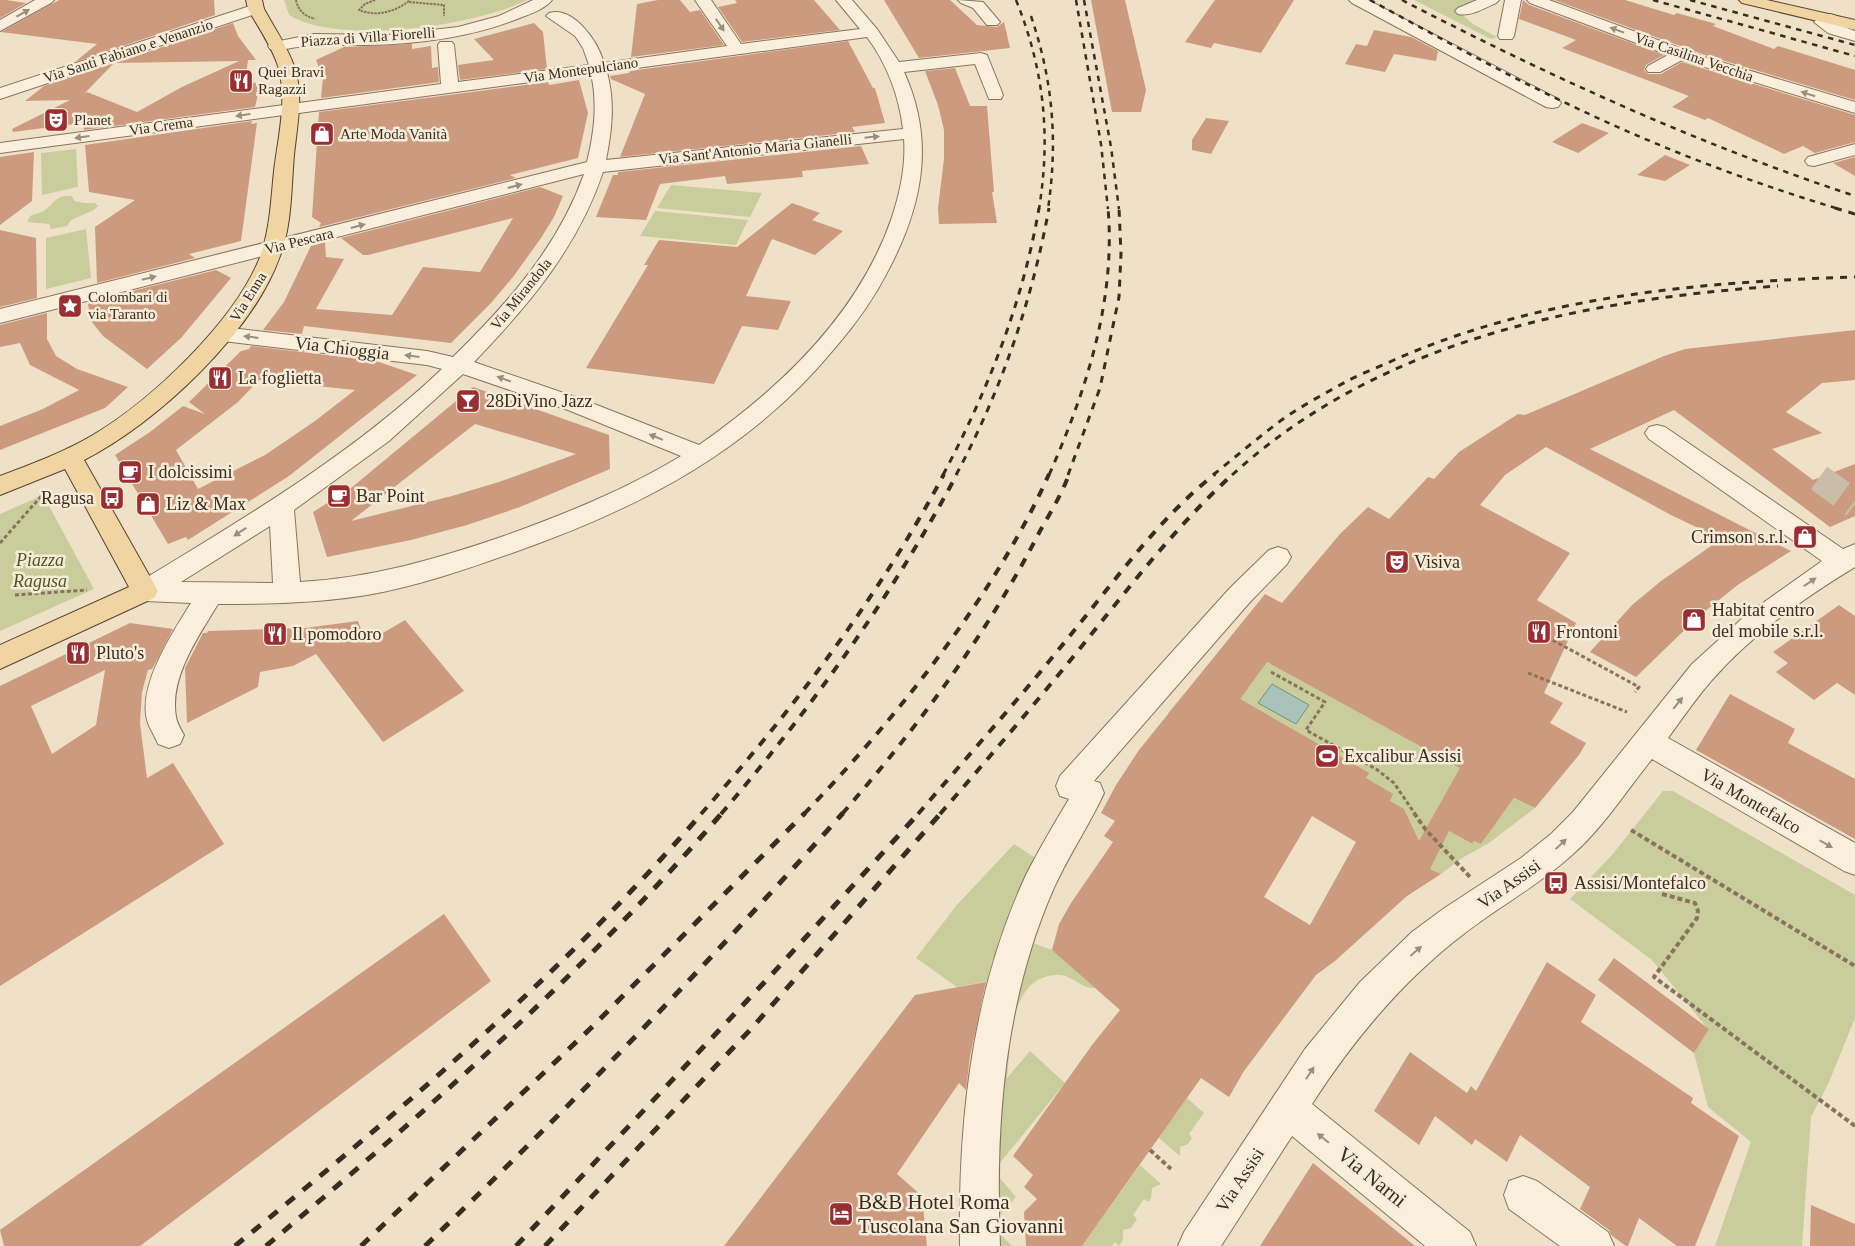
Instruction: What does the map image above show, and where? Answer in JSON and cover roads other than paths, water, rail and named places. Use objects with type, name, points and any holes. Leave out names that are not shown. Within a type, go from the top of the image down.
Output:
[{"type":"main road","points":[[1747,0],[1855,25]]},
{"type":"main road","points":[[1777,0],[1855,18]]},
{"type":"main road","name":"Piazza di Villa Fiorelli","points":[[255,4],[286,65]]},
{"type":"main road","name":"Via Enna","points":[[70,456],[103,440],[139,413],[187,371],[223,334],[253,293],[274,248],[292,109],[291,84],[286,65]]},
{"type":"main road","points":[[0,486],[70,456],[146,591],[0,658]]},
{"type":"street","points":[[0,26],[46,0]]},
{"type":"street","name":"Piazza di Villa Fiorelli","points":[[276,46],[314,39],[386,39],[458,30],[507,18],[544,0]]},
{"type":"street","points":[[703,0],[737,50]]},
{"type":"street","points":[[146,591],[210,593],[335,589],[381,582],[424,572],[539,533],[609,504],[659,480],[725,439],[766,406],[813,361],[875,278],[898,232],[912,173],[912,133],[902,86],[894,68],[871,32],[844,0]]},
{"type":"street","points":[[966,0],[978,5],[992,22]]},
{"type":"street","points":[[1357,0],[1552,103]]},
{"type":"street","points":[[1464,11],[1491,0]]},
{"type":"street","points":[[1506,36],[1513,0]]},
{"type":"street","name":"Via Casilina Vecchia","points":[[1536,0],[1681,54],[1855,108]]},
{"type":"street","name":"Via Santi Fabiano e Venanzio","points":[[0,86],[255,4]]},
{"type":"street","name":"Via Santi Fabiano e Venanzio","points":[[0,94],[255,4]]},
{"type":"street","name":"Via Mirandola","points":[[281,506],[363,449],[418,404],[460,364],[514,305],[565,237],[579,213],[597,166],[604,106],[593,50],[585,37],[568,23],[554,16]]},
{"type":"street","points":[[1831,19],[1822,22],[1834,30],[1855,36]]},
{"type":"street","name":"Via Montepulciano","points":[[292,109],[871,32]]},
{"type":"street","points":[[446,45],[450,88]]},
{"type":"street","points":[[1654,69],[1681,54]]},
{"type":"street","points":[[894,68],[981,58],[995,95]]},
{"type":"street","name":"Via Crema","points":[[0,148],[292,109]]},
{"type":"street","name":"Via Sant'Antonio Maria Gianelli","points":[[597,166],[912,133]]},
{"type":"street","points":[[1814,161],[1855,149]]},
{"type":"street","name":"Via Pescara","points":[[0,316],[597,166]]},
{"type":"street","name":"Via Chioggia","points":[[223,334],[426,358],[460,364],[576,406],[701,455]]},
{"type":"street","points":[[1657,432],[1848,558]]},
{"type":"street","points":[[146,591],[281,506],[287,592]]},
{"type":"street","points":[[980,1246],[982,1131],[991,1043],[999,1006],[1027,914],[1050,860],[1089,793],[1071,786],[1240,595],[1278,558]]},
{"type":"street","name":"Via Assisi","points":[[1198,1246],[1326,1050],[1372,994],[1424,944],[1455,920],[1532,869],[1562,844],[1584,822],[1702,672],[1718,655],[1806,584],[1848,558]]},
{"type":"street","points":[[169,735],[162,726],[160,716],[163,686],[175,657],[210,593]]},
{"type":"street","name":"Via Montefalco","points":[[1648,741],[1855,860]]},
{"type":"street","name":"Via Narni","points":[[1287,1108],[1456,1246]]},
{"type":"street","points":[[1523,1195],[1594,1246]]},
{"type":"water","points":[[1272,684],[1309,705],[1296,724],[1258,703]]},
{"type":"tunnel","points":[[1819,478],[1855,504]]},
{"type":"railway","points":[[1016,0],[1033,51],[1042,103],[1044,155],[1039,209]]},
{"type":"railway","points":[[1076,0],[1101,144],[1108,209]]},
{"type":"railway","points":[[1084,0],[1111,147],[1119,209]]},
{"type":"railway","points":[[1370,0],[1543,92],[1634,134],[1701,162],[1839,209]]},
{"type":"railway","points":[[1402,0],[1569,82],[1625,107],[1739,154],[1855,196]]},
{"type":"railway","points":[[1653,0],[1855,56]]},
{"type":"railway","points":[[1690,0],[1855,45]]},
{"type":"railway","points":[[1031,16],[1044,64],[1052,111],[1053,159],[1048,209]]},
{"type":"railway","points":[[943,475],[975,411],[1002,345],[1024,277],[1039,208]]},
{"type":"railway","points":[[956,475],[987,411],[1013,345],[1034,277],[1049,208]]},
{"type":"railway","points":[[1049,475],[1086,378],[1103,311],[1109,243],[1108,208]]},
{"type":"railway","points":[[1068,475],[1100,388],[1119,297],[1121,254],[1119,208]]},
{"type":"railway","points":[[1835,208],[1855,214]]},
{"type":"railway","points":[[1213,475],[1259,437],[1311,401],[1349,380],[1449,338],[1505,321],[1562,307],[1620,296],[1737,283],[1855,277]]},
{"type":"railway","points":[[1232,475],[1290,428],[1353,390],[1419,359],[1488,335],[1559,316],[1631,302],[1778,286]]},
{"type":"railway","points":[[701,814],[769,734],[833,651],[892,564],[944,474]]},
{"type":"railway","points":[[721,814],[787,734],[848,650],[905,564],[957,474]]},
{"type":"railway","points":[[804,814],[873,738],[941,654],[1001,565],[1027,519],[1049,474]]},
{"type":"railway","points":[[842,814],[924,714],[974,643],[1020,569],[1069,474]]},
{"type":"railway","points":[[918,814],[1031,683],[1156,531],[1174,511],[1215,474]]},
{"type":"railway","points":[[940,814],[1044,692],[1171,537],[1233,474]]},
{"type":"railway","points":[[235,1246],[358,1144],[478,1040],[593,930],[702,813]]},
{"type":"railway","points":[[266,1246],[386,1144],[503,1039],[615,929],[722,813]]},
{"type":"railway","points":[[361,1246],[591,1028],[805,813]]},
{"type":"railway","points":[[425,1246],[533,1141],[638,1034],[843,813]]},
{"type":"railway","points":[[516,1246],[774,972],[919,813]]},
{"type":"railway","points":[[545,1246],[751,1029],[941,813]]},
{"type":"place","name":"Quei Bravi Ragazzi","points":[[241,81]]},
{"type":"place","name":"Planet","points":[[56,120]]},
{"type":"place","name":"Arte Moda Vanità","points":[[322,134]]},
{"type":"place","name":"Colombari di via Taranto","points":[[70,306]]},
{"type":"place","name":"La foglietta","points":[[220,378]]},
{"type":"place","name":"28DiVino Jazz","points":[[468,401]]},
{"type":"place","name":"I dolcissimi","points":[[130,472]]},
{"type":"place","name":"Bar Point","points":[[339,496]]},
{"type":"place","name":"Ragusa","points":[[112,498]]},
{"type":"place","name":"Liz & Max","points":[[148,504]]},
{"type":"place","name":"Crimson s.r.l.","points":[[1805,537]]},
{"type":"place","name":"Visiva","points":[[1397,562]]},
{"type":"place","name":"Habitat centro del mobile s.r.l.","points":[[1694,620]]},
{"type":"place","name":"Frontoni","points":[[1539,632]]},
{"type":"place","name":"Il pomodoro","points":[[275,634]]},
{"type":"place","name":"Pluto's","points":[[78,653]]},
{"type":"place","name":"Excalibur Assisi","points":[[1327,756]]},
{"type":"place","name":"Assisi/Montefalco","points":[[1556,883]]},
{"type":"place","name":"B&B Hotel Roma Tuscolana San Giovanni","points":[[841,1214]]},
{"type":"park label","name":"Piazza Ragusa","points":[[40,570]]}]
